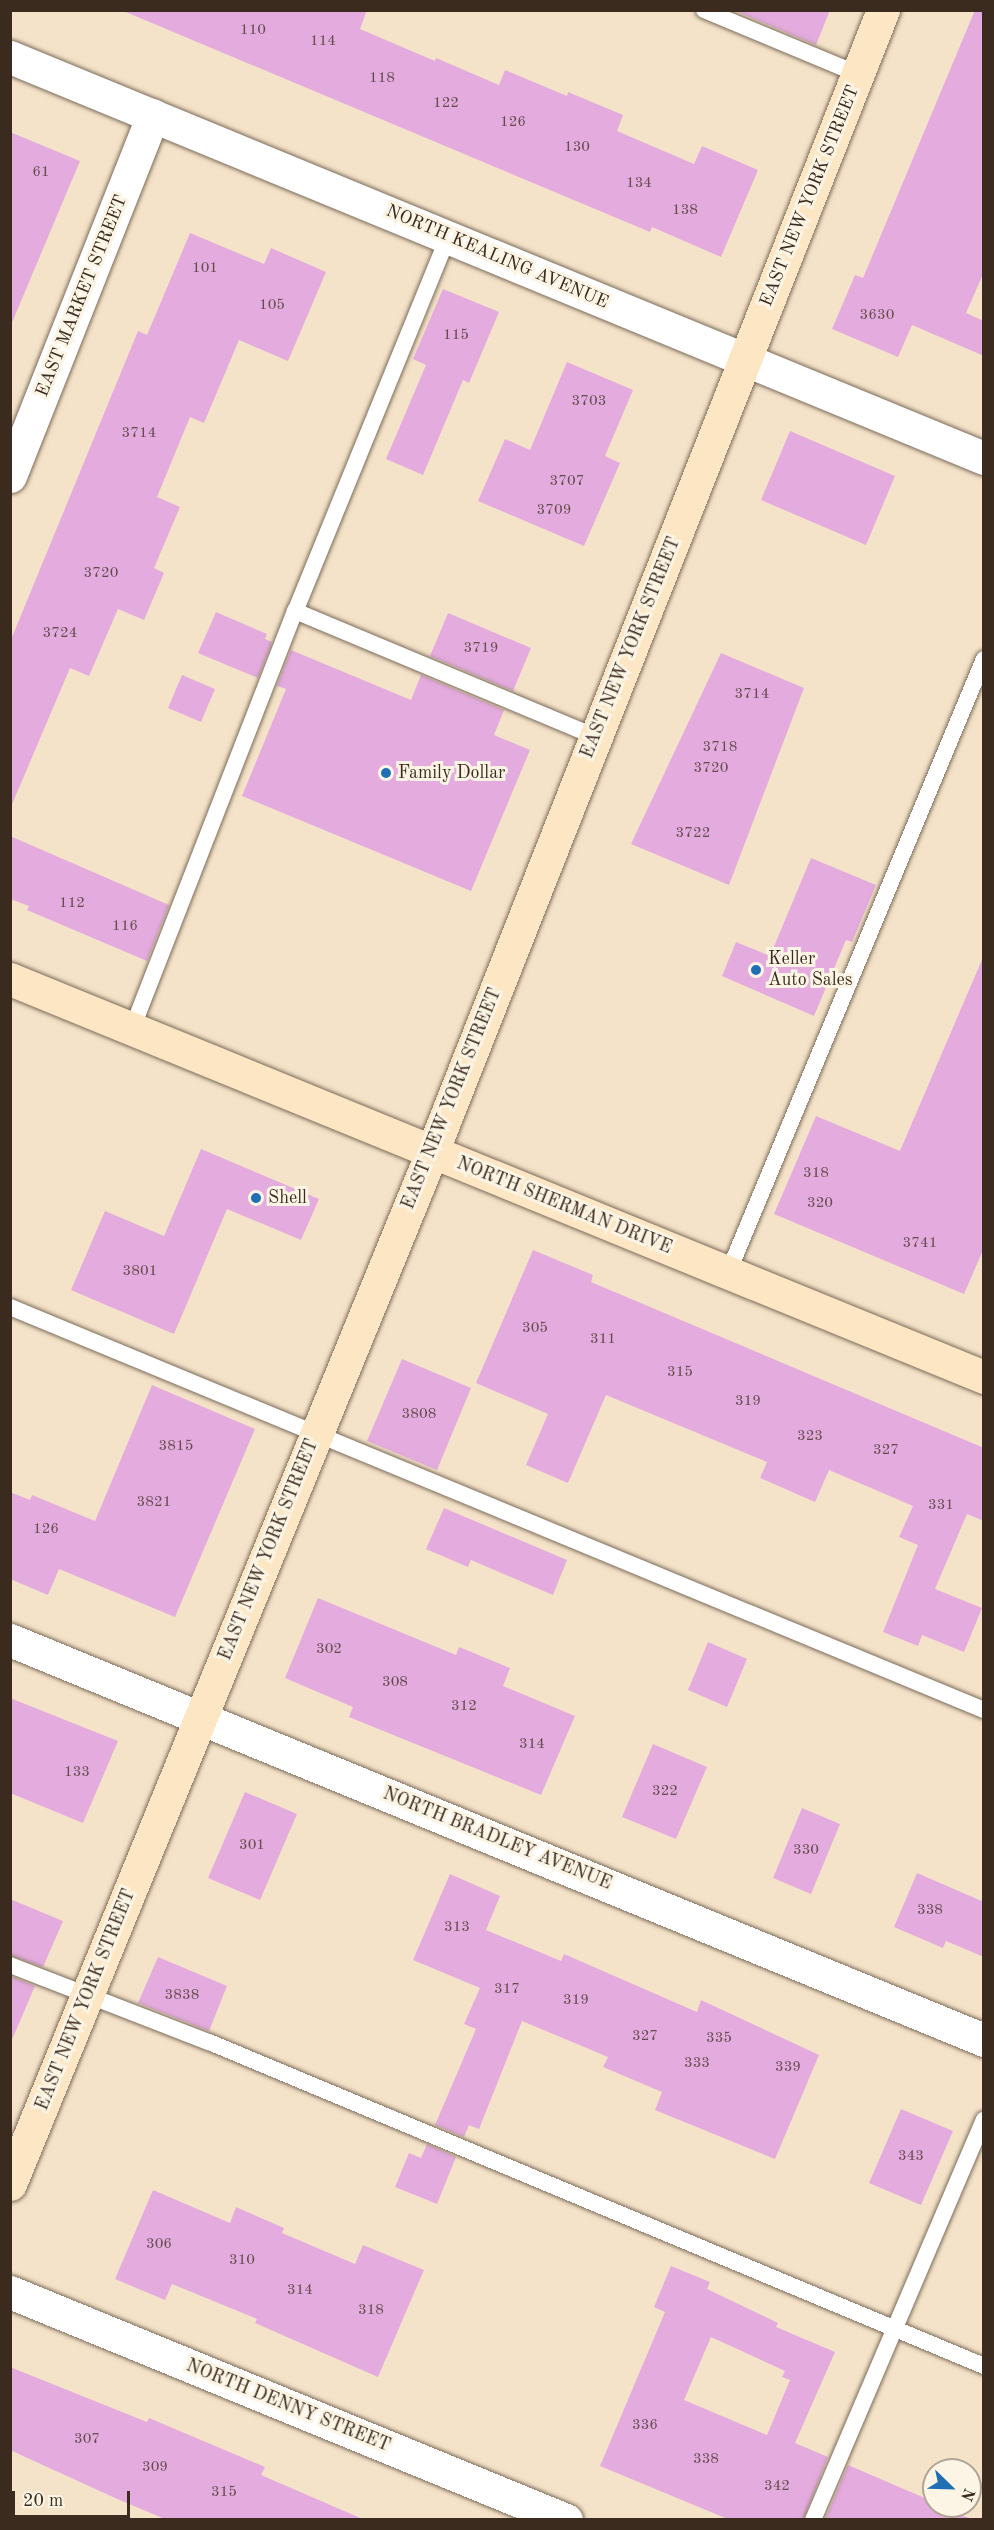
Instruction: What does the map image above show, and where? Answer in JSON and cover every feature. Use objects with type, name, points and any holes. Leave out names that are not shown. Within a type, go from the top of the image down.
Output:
[{"type":"main road","name":"EAST NEW YORK STREET","points":[[10,2184],[432,1152],[883,10]]},
{"type":"main road","name":"NORTH SHERMAN DRIVE","points":[[10,979],[984,1377]]},
{"type":"street","name":"NORTH KEALING AVENUE","points":[[10,57],[984,458]]},
{"type":"street","name":"EAST MARKET STREET","points":[[10,476],[153,116]]},
{"type":"street","name":"NORTH BRADLEY AVENUE","points":[[10,1640],[984,2040]]},
{"type":"street","name":"NORTH DENNY STREET","points":[[10,2292],[566,2520]]},
{"type":"lane","points":[[704,10],[858,74]]},
{"type":"lane","points":[[132,1029],[295,611],[448,237]]},
{"type":"lane","points":[[295,611],[596,737]]},
{"type":"lane","points":[[728,1273],[984,659]]},
{"type":"lane","points":[[10,1307],[984,1710]]},
{"type":"lane","points":[[10,1965],[87,1998],[209,2042],[984,2367]]},
{"type":"lane","points":[[813,2520],[984,2120]]},
{"type":"building","points":[[121,10],[367,10],[360,29],[435,61],[436,58],[499,85],[505,70],[567,96],[568,92],[623,115],[617,131],[694,164],[702,146],[758,170],[721,257],[652,227],[650,232]]},
{"type":"building","points":[[733,10],[830,10],[816,45]]},
{"type":"building","points":[[975,10],[984,10],[984,272],[966,313],[984,321],[984,356],[912,325],[898,357],[832,329],[855,275],[863,278]]},
{"type":"building","points":[[10,132],[80,161],[11,325],[10,325]]},
{"type":"building","points":[[190,233],[264,264],[271,248],[326,272],[288,361],[239,340],[204,423],[190,417],[157,497],[180,507],[154,568],[164,573],[144,620],[118,609],[89,676],[70,668],[10,809],[10,642],[138,331],[147,335]]},
{"type":"building","points":[[443,289],[499,312],[469,383],[463,380],[423,475],[386,459],[426,365],[413,359]]},
{"type":"building","points":[[567,362],[633,390],[605,456],[620,463],[584,546],[478,501],[505,439],[530,450]]},
{"type":"building","points":[[790,431],[895,476],[866,545],[761,500]]},
{"type":"building","points":[[216,612],[267,634],[265,639],[272,642],[258,678],[198,653]]},
{"type":"building","points":[[448,613],[531,648],[513,691],[430,656]]},
{"type":"building","name":"Family Dollar","points":[[291,650],[411,700],[421,675],[504,710],[494,735],[530,750],[471,891],[242,796],[286,689],[277,686]]},
{"type":"building","points":[[721,653],[804,688],[729,885],[631,844]]},
{"type":"building","points":[[182,675],[215,689],[201,722],[168,708]]},
{"type":"building","points":[[10,836],[169,905],[147,961],[27,910],[29,906],[10,899]]},
{"type":"building","points":[[811,858],[876,885],[852,942],[846,940],[814,1016],[722,976],[736,942],[770,956]]},
{"type":"building","points":[[984,955],[984,1248],[964,1294],[774,1214],[816,1116],[900,1151]]},
{"type":"building","points":[[201,1149],[319,1199],[301,1240],[227,1209],[174,1334],[71,1290],[105,1211],[164,1236]]},
{"type":"building","points":[[533,1250],[593,1275],[591,1282],[984,1448],[984,1521],[967,1514],[935,1589],[982,1608],[964,1652],[922,1635],[918,1646],[883,1632],[918,1545],[899,1537],[913,1506],[829,1470],[815,1502],[760,1478],[767,1462],[606,1395],[568,1483],[526,1465],[548,1414],[476,1383]]},
{"type":"building","points":[[402,1359],[471,1388],[437,1470],[367,1441]]},
{"type":"building","points":[[152,1385],[255,1429],[175,1617],[59,1569],[48,1595],[10,1579],[10,1492],[30,1500],[32,1495],[95,1521]]},
{"type":"building","points":[[444,1508],[567,1560],[553,1595],[471,1560],[468,1567],[426,1549]]},
{"type":"building","points":[[318,1598],[456,1655],[459,1647],[510,1668],[503,1686],[575,1716],[541,1795],[349,1717],[353,1707],[285,1678]]},
{"type":"building","points":[[708,1642],[747,1659],[727,1707],[688,1690]]},
{"type":"building","points":[[10,1698],[118,1741],[83,1823],[10,1793]]},
{"type":"building","points":[[653,1744],[707,1767],[676,1839],[622,1817]]},
{"type":"building","points":[[245,1792],[297,1814],[260,1900],[208,1878]]},
{"type":"building","points":[[802,1808],[840,1824],[811,1894],[773,1878]]},
{"type":"building","points":[[917,1873],[984,1902],[984,1957],[946,1941],[943,1948],[894,1927]]},
{"type":"building","points":[[450,1874],[500,1896],[486,1930],[561,1961],[564,1954],[697,2012],[701,2000],[819,2055],[775,2159],[655,2110],[662,2092],[603,2067],[608,2057],[522,2021],[479,2129],[469,2125],[464,2137],[435,2125],[476,2029],[464,2024],[480,1988],[413,1960]]},
{"type":"building","points":[[10,1899],[63,1921],[43,1967],[10,1955]]},
{"type":"building","points":[[158,1957],[227,1986],[209,2031],[138,2003]]},
{"type":"building","points":[[10,1976],[35,1986],[11,2042],[10,2042]]},
{"type":"building","points":[[901,2109],[953,2131],[921,2205],[869,2183]]},
{"type":"building","points":[[427,2144],[456,2157],[437,2204],[395,2187],[409,2153],[421,2158]]},
{"type":"building","points":[[153,2190],[230,2223],[236,2207],[284,2228],[282,2233],[355,2264],[363,2245],[424,2270],[378,2377],[255,2323],[257,2319],[172,2284],[165,2300],[115,2279]]},
{"type":"building","points":[[671,2266],[710,2282],[707,2289],[778,2323],[776,2327],[835,2352],[795,2443],[828,2457],[803,2520],[730,2520],[600,2466],[665,2312],[654,2307]],"holes":[[[711,2337],[785,2371],[782,2377],[790,2380],[767,2435],[684,2400]]]},
{"type":"building","points":[[10,2367],[147,2422],[149,2418],[265,2467],[261,2475],[365,2520],[167,2520],[115,2498],[10,2450]]},
{"type":"building","points":[[848,2465],[922,2497],[922,2518],[975,2520],[825,2520]]},
{"type":"place","name":"Family Dollar","points":[[386,773]]},
{"type":"place","name":"Keller Auto Sales","points":[[756,970]]},
{"type":"place","name":"Shell","points":[[256,1198]]}]
